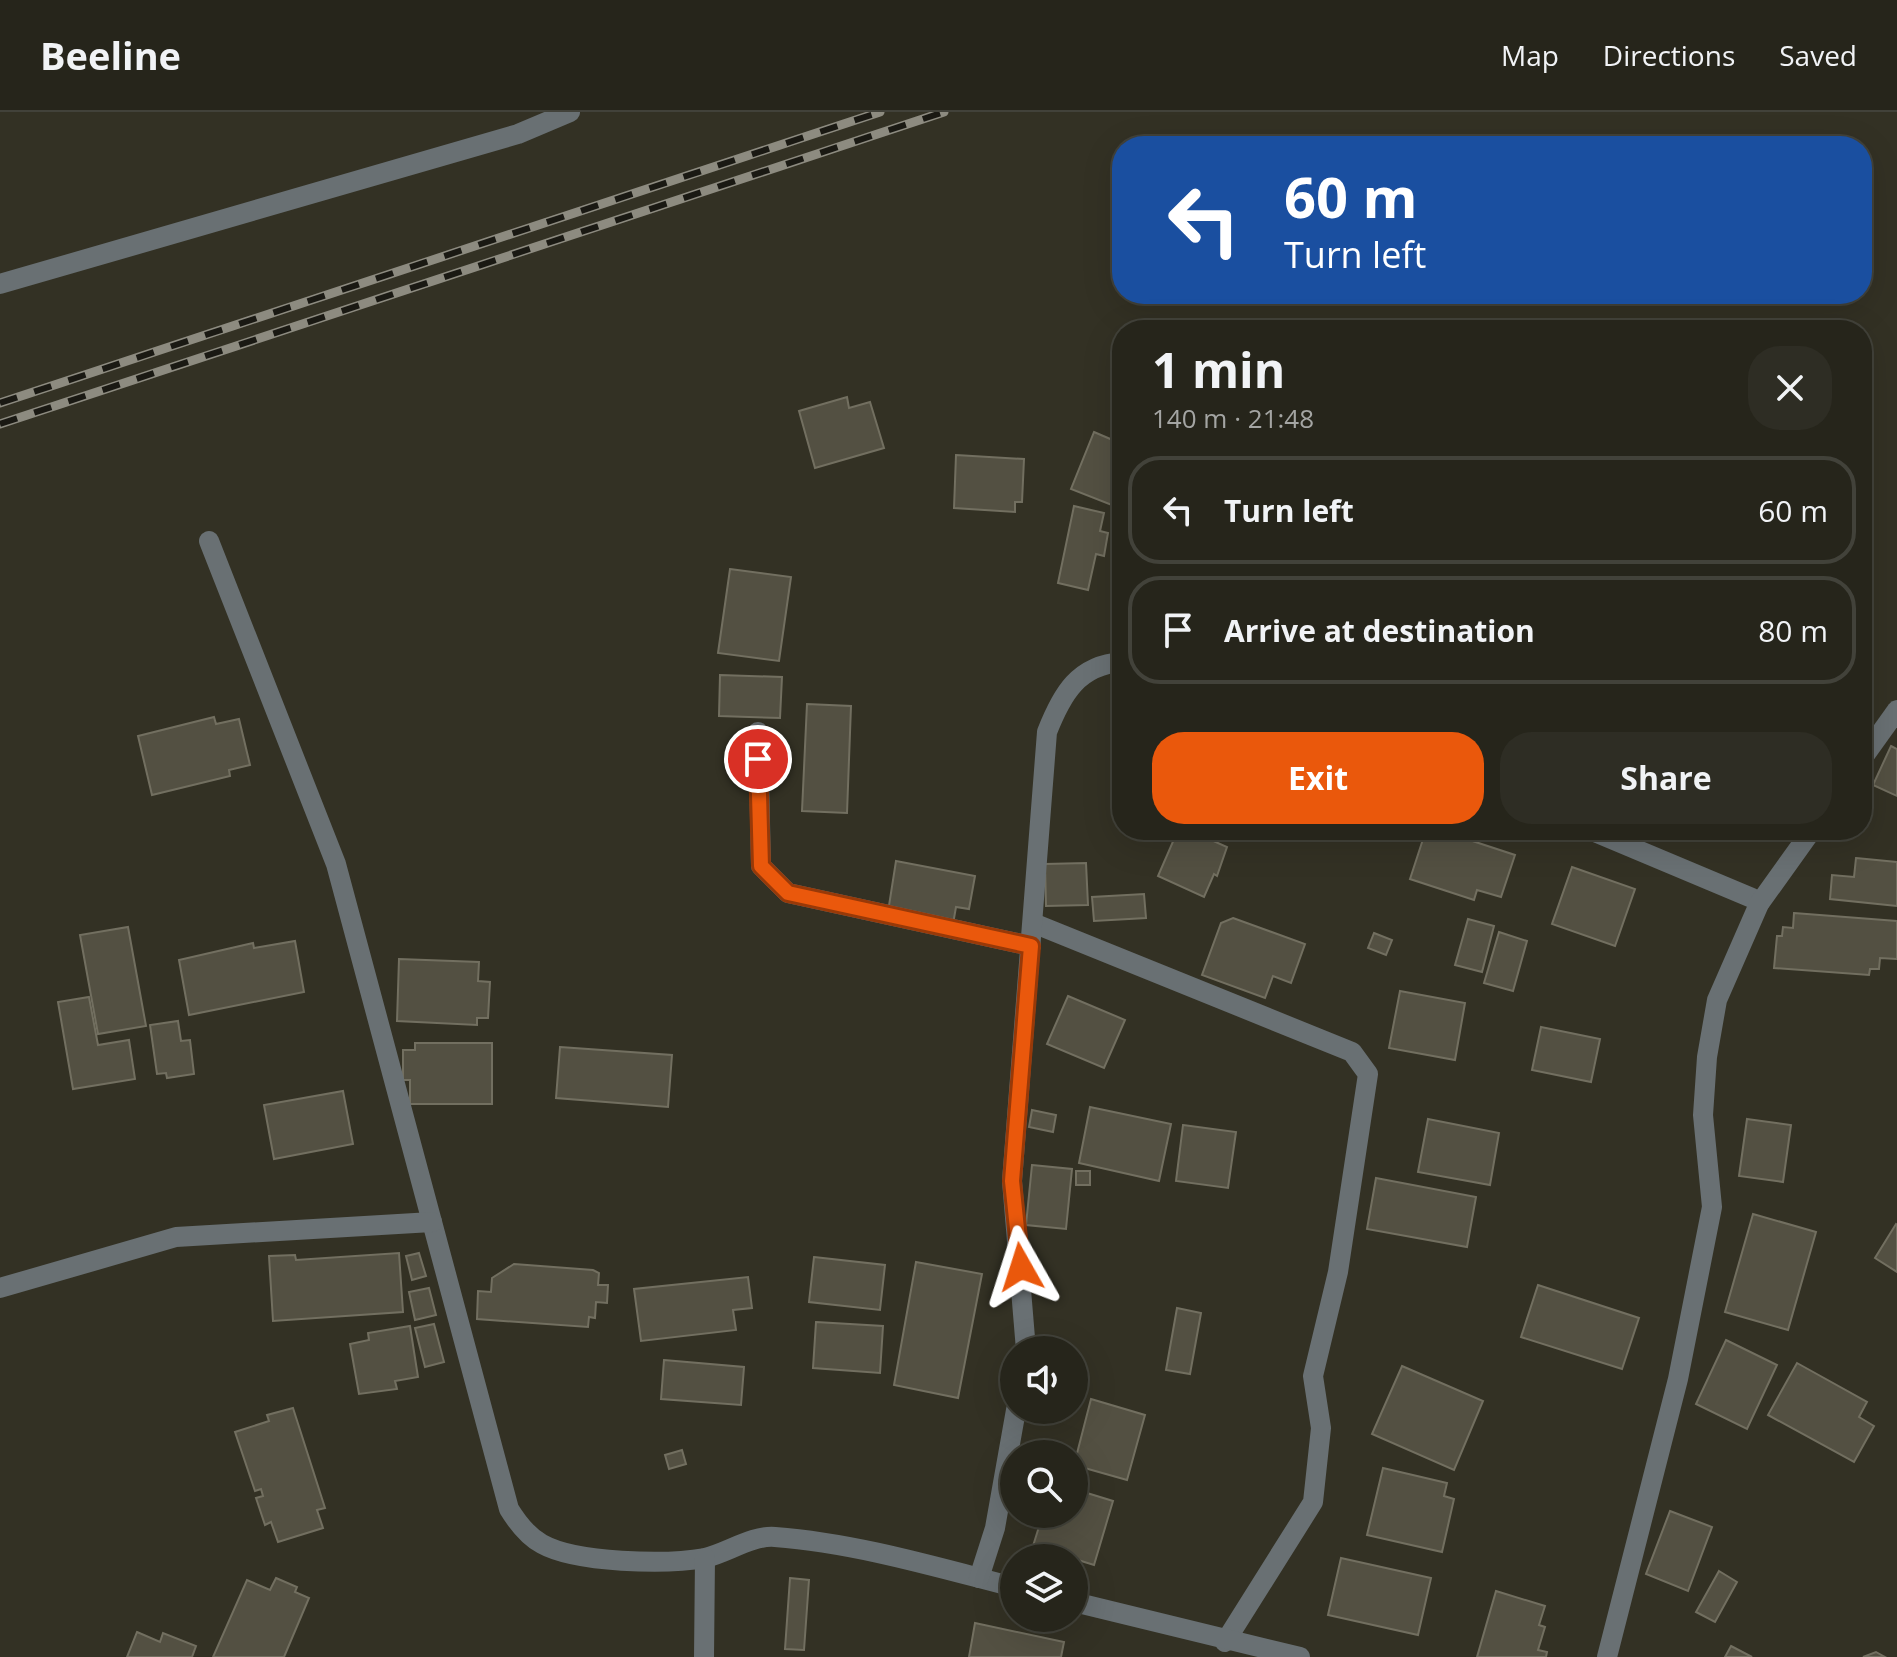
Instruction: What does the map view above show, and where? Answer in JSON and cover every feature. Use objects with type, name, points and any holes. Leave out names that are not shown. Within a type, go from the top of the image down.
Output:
[{"type":"street","points":[[0,284],[518,134],[570,112]]},
{"type":"street","points":[[209,541],[336,864],[509,1509],[520,1526],[541,1544],[567,1553],[662,1561],[705,1558],[771,1536],[856,1549],[1000,1583]]},
{"type":"street","points":[[1025,1336],[1012,1181],[1047,732],[1061,698],[1082,673],[1112,663]]},
{"type":"street","points":[[1872,745],[1897,710]]},
{"type":"street","points":[[758,732],[761,866],[775,884],[788,893],[1031,946]]},
{"type":"street","points":[[1614,840],[1752,898],[1759,904]]},
{"type":"street","points":[[1607,1657],[1678,1379],[1712,1207],[1703,1115],[1707,1057],[1717,1000],[1759,904],[1805,840]]},
{"type":"street","points":[[1033,923],[1352,1052],[1368,1074],[1338,1272],[1313,1376],[1321,1454],[1313,1502],[1225,1642]]},
{"type":"street","points":[[0,1288],[176,1237],[432,1222]]},
{"type":"street","points":[[979,1578],[995,1528],[1014,1424]]},
{"type":"street","points":[[704,1657],[705,1558]]},
{"type":"street","points":[[1088,1606],[1225,1642],[1300,1657]]},
{"type":"building","points":[[847,397],[849,408],[870,402],[884,448],[815,468],[799,411]]},
{"type":"building","points":[[1094,432],[1112,440],[1112,505],[1071,489]]},
{"type":"building","points":[[956,455],[1024,459],[1022,502],[1015,502],[1015,512],[954,508]]},
{"type":"building","points":[[1074,506],[1104,513],[1100,531],[1108,533],[1104,556],[1096,554],[1088,590],[1058,583]]},
{"type":"building","points":[[730,569],[791,577],[779,661],[718,653]]},
{"type":"building","points":[[720,675],[782,677],[780,718],[719,716]]},
{"type":"building","points":[[807,704],[851,706],[847,813],[802,811]]},
{"type":"building","points":[[214,717],[216,724],[239,719],[250,765],[229,770],[230,776],[152,795],[138,736]]},
{"type":"building","points":[[1891,746],[1897,749],[1897,796],[1873,785]]},
{"type":"building","points":[[1174,840],[1211,840],[1227,847],[1217,876],[1214,874],[1204,897],[1158,876]]},
{"type":"building","points":[[1423,840],[1469,840],[1515,855],[1501,897],[1477,890],[1474,900],[1410,879]]},
{"type":"building","points":[[1856,858],[1897,862],[1897,906],[1830,899],[1832,875],[1854,877]]},
{"type":"building","points":[[896,861],[975,876],[969,909],[956,907],[953,924],[888,912]]},
{"type":"building","points":[[1086,863],[1088,905],[1046,906],[1045,864]]},
{"type":"building","points":[[1572,867],[1635,889],[1615,946],[1552,924]]},
{"type":"building","points":[[1144,894],[1146,918],[1094,921],[1092,897]]},
{"type":"building","points":[[1794,913],[1897,921],[1897,959],[1880,958],[1879,969],[1870,969],[1869,975],[1774,968],[1777,936],[1782,936],[1783,927],[1793,928]]},
{"type":"building","points":[[1233,918],[1305,944],[1291,983],[1273,976],[1265,998],[1202,975],[1221,923]]},
{"type":"building","points":[[1468,919],[1494,926],[1482,972],[1455,965]]},
{"type":"building","points":[[128,927],[146,1026],[98,1034],[80,935]]},
{"type":"building","points":[[1499,932],[1527,941],[1513,991],[1484,983]]},
{"type":"building","points":[[1374,933],[1392,940],[1386,955],[1368,948]]},
{"type":"building","points":[[295,941],[304,992],[189,1015],[179,960],[253,943],[254,948]]},
{"type":"building","points":[[399,959],[479,962],[478,981],[490,982],[488,1018],[477,1018],[477,1025],[397,1021]]},
{"type":"building","points":[[1400,991],[1465,1003],[1455,1060],[1389,1048]]},
{"type":"building","points":[[1068,996],[1125,1020],[1104,1068],[1047,1044]]},
{"type":"building","points":[[89,997],[98,1045],[129,1040],[135,1079],[73,1089],[58,1002]]},
{"type":"building","points":[[178,1021],[181,1041],[190,1040],[194,1074],[167,1078],[166,1073],[157,1074],[150,1025]]},
{"type":"building","points":[[1541,1027],[1600,1039],[1591,1082],[1532,1070]]},
{"type":"building","points":[[415,1043],[492,1043],[492,1104],[410,1104],[410,1080],[403,1080],[403,1050],[415,1050]]},
{"type":"building","points":[[560,1047],[672,1055],[668,1107],[556,1098]]},
{"type":"building","points":[[343,1091],[353,1144],[274,1159],[264,1105]]},
{"type":"building","points":[[1090,1107],[1171,1124],[1159,1181],[1079,1163]]},
{"type":"building","points":[[1032,1110],[1056,1115],[1053,1132],[1029,1127]]},
{"type":"building","points":[[1428,1119],[1499,1133],[1490,1185],[1418,1172]]},
{"type":"building","points":[[1747,1119],[1791,1125],[1783,1182],[1739,1176]]},
{"type":"building","points":[[1183,1125],[1236,1132],[1228,1188],[1176,1181]]},
{"type":"building","points":[[1032,1165],[1072,1169],[1066,1229],[1026,1225]]},
{"type":"building","points":[[1076,1171],[1090,1171],[1090,1185],[1076,1185]]},
{"type":"building","points":[[1376,1178],[1476,1197],[1467,1247],[1367,1229]]},
{"type":"building","points":[[1753,1214],[1816,1232],[1788,1330],[1725,1312]]},
{"type":"building","points":[[1897,1225],[1897,1272],[1875,1258]]},
{"type":"building","points":[[399,1253],[403,1312],[273,1321],[269,1256],[295,1255],[296,1260]]},
{"type":"building","points":[[419,1253],[426,1276],[412,1280],[406,1256]]},
{"type":"building","points":[[814,1257],[885,1265],[880,1310],[809,1302]]},
{"type":"building","points":[[916,1262],[982,1274],[958,1398],[894,1385]]},
{"type":"building","points":[[514,1264],[593,1270],[599,1273],[598,1285],[608,1285],[607,1303],[596,1302],[595,1318],[589,1317],[588,1327],[477,1319],[478,1291],[491,1292],[492,1278]]},
{"type":"building","points":[[748,1277],[752,1308],[733,1310],[736,1330],[641,1341],[634,1289]]},
{"type":"building","points":[[1538,1285],[1639,1318],[1622,1369],[1521,1337]]},
{"type":"building","points":[[429,1288],[436,1315],[415,1320],[409,1292]]},
{"type":"building","points":[[1177,1308],[1201,1313],[1190,1374],[1166,1370]]},
{"type":"building","points":[[816,1322],[883,1326],[880,1373],[813,1368]]},
{"type":"building","points":[[434,1324],[444,1362],[425,1367],[415,1328]]},
{"type":"building","points":[[410,1326],[418,1377],[395,1381],[397,1389],[359,1394],[350,1344],[369,1340],[368,1333]]},
{"type":"building","points":[[1726,1340],[1777,1365],[1747,1429],[1696,1404]]},
{"type":"building","points":[[664,1360],[744,1367],[741,1405],[661,1399]]},
{"type":"building","points":[[1797,1363],[1867,1402],[1859,1417],[1874,1426],[1854,1462],[1768,1415]]},
{"type":"building","points":[[1402,1366],[1483,1401],[1454,1470],[1372,1434]]},
{"type":"building","points":[[1091,1399],[1145,1415],[1127,1480],[1088,1469],[1088,1440],[1080,1440],[1085,1424],[1088,1424]]},
{"type":"building","points":[[293,1408],[325,1508],[317,1510],[323,1528],[278,1542],[271,1522],[265,1525],[256,1498],[263,1496],[261,1489],[255,1491],[235,1432],[269,1421],[267,1415]]},
{"type":"building","points":[[682,1450],[686,1464],[669,1469],[665,1455]]},
{"type":"building","points":[[1383,1468],[1447,1483],[1444,1496],[1454,1499],[1442,1552],[1367,1535]]},
{"type":"building","points":[[1088,1493],[1113,1501],[1094,1565],[1088,1563],[1088,1544],[1034,1544],[1039,1528],[1088,1528]]},
{"type":"building","points":[[1670,1511],[1712,1527],[1688,1591],[1646,1574]]},
{"type":"building","points":[[1341,1558],[1431,1578],[1418,1635],[1328,1615]]},
{"type":"building","points":[[1719,1571],[1737,1582],[1715,1622],[1696,1612]]},
{"type":"building","points":[[276,1578],[297,1587],[295,1592],[309,1598],[284,1657],[213,1657],[247,1580],[270,1590]]},
{"type":"building","points":[[790,1578],[809,1580],[804,1650],[785,1649]]},
{"type":"building","points":[[1496,1591],[1545,1606],[1539,1625],[1545,1627],[1538,1650],[1547,1652],[1546,1657],[1477,1657]]},
{"type":"building","points":[[975,1623],[1000,1628],[1000,1632],[1017,1632],[1064,1642],[1061,1657],[969,1657]]},
{"type":"building","points":[[137,1632],[160,1642],[163,1633],[196,1646],[192,1657],[127,1657]]},
{"type":"building","points":[[1731,1646],[1752,1657],[1725,1657]]},
{"type":"building","points":[[1876,1652],[1885,1657],[1863,1657]]},
{"type":"railway","points":[[0,403],[880,112]]},
{"type":"railway","points":[[0,424],[944,112]]},
{"type":"route","points":[[758,759],[761,866],[775,884],[788,893],[1031,946],[1012,1181],[1021,1267]]}]
